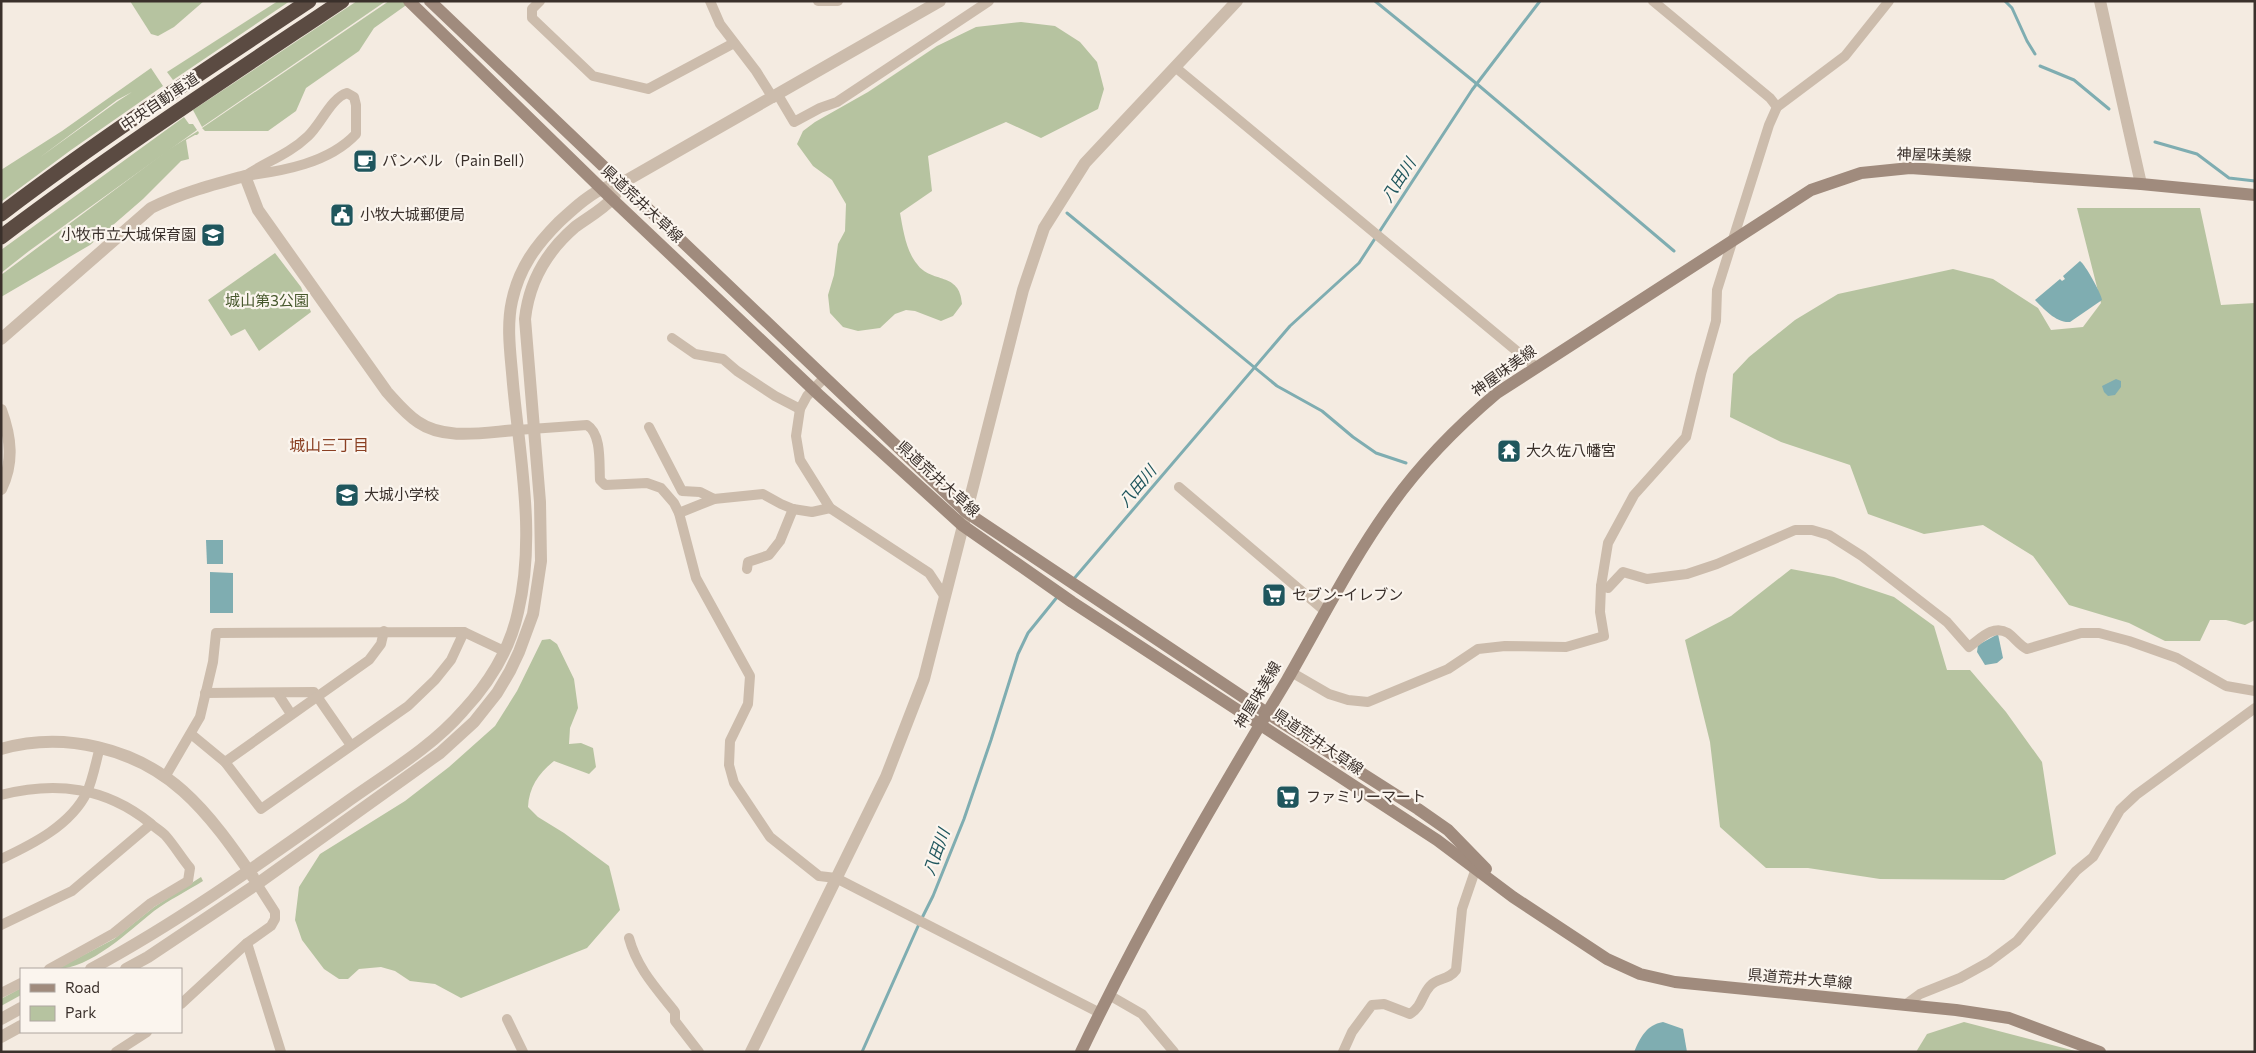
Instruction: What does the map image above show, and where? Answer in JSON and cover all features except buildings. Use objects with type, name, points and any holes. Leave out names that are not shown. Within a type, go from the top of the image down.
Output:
[{"type":"highway","name":"中央自動車道","points":[[1,214],[46,180],[309,1]]},
{"type":"highway","name":"中央自動車道","points":[[1,237],[161,123],[342,1]]},
{"type":"main road","name":"県道荒井大草線","points":[[408,1],[612,199],[814,389],[962,524],[1072,602],[1448,830],[1514,897]]},
{"type":"main road","name":"県道荒井大草線","points":[[430,1],[966,512],[1084,590],[1437,840],[1514,897],[1607,959],[1640,974],[1675,982],[1956,1010],[2009,1018],[2100,1052]]},
{"type":"main road","name":"神屋味美線","points":[[1081,1052],[1109,995],[1264,718],[1382,518],[1421,467],[1462,422],[1497,393],[1812,190],[1861,173],[1910,168],[2141,184],[2255,195]]},
{"type":"street","points":[[540,1],[532,9],[532,18],[593,76],[648,89],[734,43]]},
{"type":"street","points":[[710,1],[720,24],[794,122],[820,108],[837,102],[989,1]]},
{"type":"street","points":[[818,1],[838,1]]},
{"type":"street","points":[[94,968],[146,940],[249,871],[431,742],[449,727],[483,688],[504,651],[518,613],[526,560],[526,503],[517,430],[510,320],[511,303],[520,272],[544,237],[565,216],[601,188],[622,183],[776,97],[940,1]]},
{"type":"street","points":[[751,1052],[886,777],[924,679],[1022,290],[1044,228],[1085,163],[1237,1]]},
{"type":"street","points":[[1653,1],[1770,98],[1777,107]]},
{"type":"street","points":[[1291,672],[1329,694],[1348,700],[1368,702],[1448,669],[1478,649],[1505,646],[1566,647],[1604,636],[1600,612],[1601,586],[1608,544],[1634,495],[1686,438],[1716,321],[1717,290],[1769,125],[1777,107],[1845,56],[1889,1]]},
{"type":"street","points":[[2100,1],[2141,184]]},
{"type":"street","points":[[1175,67],[1536,367]]},
{"type":"street","points":[[1,339],[151,208],[195,189],[322,158],[342,147],[356,134],[356,105],[354,97],[347,93],[340,96],[323,121],[308,136],[286,154],[262,164],[245,176]]},
{"type":"street","points":[[245,176],[258,210],[387,392],[419,424],[435,431],[453,434],[580,424],[590,427],[595,435],[599,454],[600,480],[606,485],[647,483],[666,492],[679,513],[696,578],[750,676],[748,704],[730,741],[729,765],[734,783],[770,837],[819,876],[836,878],[1100,1013]]},
{"type":"street","points":[[128,968],[148,957],[257,884],[440,753],[474,722],[497,693],[510,671],[528,628],[540,575],[542,544],[525,319],[527,304],[533,283],[542,264],[554,247],[574,228],[612,199],[622,183]]},
{"type":"street","points":[[672,338],[695,354],[723,360],[745,376],[800,409]]},
{"type":"street","points":[[824,378],[800,409],[796,436],[800,460],[830,508],[929,573],[945,597]]},
{"type":"street","points":[[1,410],[6,424],[10,450],[7,476],[1,489]]},
{"type":"street","points":[[649,427],[682,491],[700,492],[714,499]]},
{"type":"street","points":[[1179,487],[1326,612]]},
{"type":"street","points":[[679,513],[714,499],[764,494],[780,504],[793,509],[812,512],[830,508]]},
{"type":"street","points":[[746,569],[748,562],[769,555],[780,541],[793,509]]},
{"type":"street","points":[[1601,586],[1608,588],[1623,572],[1647,579],[1687,574],[1717,564],[1795,530],[1812,530],[1829,535],[1862,556],[1947,622],[1969,648],[1991,631],[1997,630],[2007,633],[2027,648],[2081,633],[2099,633],[2129,641],[2177,658],[2226,686],[2255,691]]},
{"type":"street","points":[[225,762],[369,660],[381,644],[384,631]]},
{"type":"street","points":[[165,777],[192,734],[200,717],[213,662],[216,633],[464,632],[504,651]]},
{"type":"street","points":[[192,734],[225,762],[261,809],[350,744],[408,706],[436,680],[451,660],[464,632]]},
{"type":"street","points":[[205,693],[278,694],[314,692],[318,695],[350,744]]},
{"type":"street","points":[[278,694],[291,714]]},
{"type":"street","points":[[1906,1005],[1920,994],[1960,978],[1989,962],[2017,941],[2076,871],[2093,857],[2120,810],[2136,795],[2255,708]]},
{"type":"street","points":[[1,749],[44,742],[75,743],[100,747],[135,759],[184,791],[206,814],[249,871],[271,903],[275,912],[275,919],[270,926],[247,943],[182,1003]]},
{"type":"street","points":[[1,859],[30,846],[73,813],[88,791],[100,747]]},
{"type":"street","points":[[1,795],[37,788],[60,787],[88,791],[112,799],[133,809],[164,834],[190,868],[188,881],[151,903],[114,933],[51,968]]},
{"type":"street","points":[[1,926],[72,891],[151,824]]},
{"type":"street","points":[[1343,1052],[1352,1032],[1372,1005],[1384,1004],[1410,1014],[1419,1008],[1430,986],[1438,981],[1451,978],[1456,970],[1462,909],[1476,868]]},
{"type":"street","points":[[629,938],[634,956],[644,974],[676,1012],[675,1021],[699,1052]]},
{"type":"street","points":[[247,943],[281,1052]]},
{"type":"street","points":[[1,993],[20,984]]},
{"type":"street","points":[[1109,995],[1142,1014],[1174,1052]]},
{"type":"street","points":[[1,1019],[20,1009]]},
{"type":"street","points":[[507,1019],[523,1052]]},
{"type":"street","points":[[1,1037],[20,1027]]},
{"type":"street","points":[[116,1052],[145,1033]]},
{"type":"green space","points":[[130,1],[204,1],[174,27],[158,36],[151,34]]},
{"type":"green space","points":[[278,1],[290,1],[173,80],[167,72]]},
{"type":"green space","points":[[357,1],[386,1],[202,127],[193,110]]},
{"type":"green space","points":[[389,1],[412,1],[374,28],[359,51],[306,88],[296,111],[268,131],[205,131],[202,128]]},
{"type":"green space","points":[[1021,22],[1055,26],[1080,42],[1097,62],[1104,89],[1098,109],[1041,138],[1006,122],[928,156],[932,191],[900,213],[904,233],[910,253],[917,264],[930,274],[951,282],[960,294],[962,304],[953,316],[941,321],[915,311],[906,310],[895,314],[880,328],[858,331],[843,327],[830,313],[828,295],[834,275],[838,244],[845,231],[846,204],[832,180],[813,166],[797,144],[803,131],[815,122],[868,92],[937,46],[976,27]]},
{"type":"green space","points":[[151,68],[163,86],[71,150],[1,202],[1,170],[62,131]],"holes":[[[132,92],[39,158],[117,100]]]},
{"type":"green space","points":[[184,117],[197,130],[1,273],[1,250]]},
{"type":"green space","points":[[198,131],[197,135],[186,140],[189,159],[181,161],[143,199],[90,245],[1,297],[1,275],[168,150]]},
{"type":"green space","points":[[2077,208],[2200,208],[2221,305],[2255,303],[2255,620],[2245,625],[2226,620],[2210,620],[2200,641],[2165,641],[2129,623],[2069,605],[2033,556],[1983,525],[1924,534],[1868,514],[1850,465],[1781,442],[1730,417],[1733,374],[1749,357],[1795,320],[1838,294],[1953,269],[1993,279],[2038,308],[2051,330],[2083,327],[2101,303]]},
{"type":"green space","name":"城山第3公園","points":[[275,253],[301,287],[311,312],[259,351],[245,329],[231,336],[208,300]]},
{"type":"green space","points":[[1791,569],[1834,577],[1894,597],[1934,626],[1947,670],[1970,670],[2006,712],[2042,762],[2056,854],[2004,880],[1880,879],[1808,868],[1766,868],[1720,827],[1710,742],[1685,640],[1731,616]]},
{"type":"green space","points":[[550,639],[557,644],[574,679],[578,708],[570,728],[569,744],[581,743],[593,748],[596,767],[589,774],[554,761],[536,781],[530,793],[528,807],[538,817],[564,833],[609,866],[620,910],[587,948],[461,998],[435,984],[410,981],[395,971],[381,967],[359,969],[348,979],[339,979],[324,969],[302,940],[295,920],[299,887],[320,854],[405,801],[449,767],[495,726],[517,691],[542,640]]},
{"type":"green space","points":[[201,877],[203,881],[154,911],[96,956],[83,963],[59,968],[114,939],[154,907]]},
{"type":"green space","points":[[20,989],[20,996],[1,1006],[1,999]]},
{"type":"green space","points":[[1964,1022],[2079,1052],[1916,1052],[1927,1034]]},
{"type":"water","points":[[2080,261],[2093,280],[2102,300],[2070,322],[2065,322],[2051,315],[2035,300],[2060,279],[2062,281],[2065,279],[2063,276]]},
{"type":"water","points":[[2116,379],[2121,381],[2121,387],[2115,395],[2108,396],[2102,386]]},
{"type":"water","points":[[206,540],[223,540],[223,564],[207,564]]},
{"type":"water","points":[[210,572],[233,573],[233,613],[210,613]]},
{"type":"water","points":[[1998,634],[2003,658],[1997,663],[1985,665],[1977,652],[1978,645]]},
{"type":"water","points":[[1663,1022],[1683,1029],[1687,1052],[1634,1052],[1641,1037],[1648,1029]]},
{"type":"waterway","points":[[1375,1],[1477,84],[1674,251]]},
{"type":"waterway","name":"八田川","points":[[1072,581],[1290,326],[1359,263],[1472,90],[1540,1]]},
{"type":"waterway","points":[[2005,1],[2012,8],[2035,54]]},
{"type":"waterway","points":[[2040,66],[2074,80],[2109,109]]},
{"type":"waterway","points":[[2155,142],[2197,154],[2229,178],[2255,181]]},
{"type":"waterway","points":[[1067,213],[1277,386],[1322,411],[1376,453],[1406,463]]},
{"type":"waterway","name":"八田川","points":[[862,1052],[933,896],[964,819],[1018,654],[1028,633],[1058,596]]},
{"type":"place","name":"パンベル （Pain Bell）","points":[[365,161]]},
{"type":"place","name":"小牧大城郵便局","points":[[342,215]]},
{"type":"place","name":"小牧市立大城保育園","points":[[213,235]]},
{"type":"place","name":"大久佐八幡宮","points":[[1509,451]]},
{"type":"place","name":"大城小学校","points":[[347,495]]},
{"type":"place","name":"セブン-イレブン","points":[[1274,595]]},
{"type":"place","name":"ファミリーマート","points":[[1288,797]]},
{"type":"district","name":"城山三丁目","points":[[329,445]]}]
